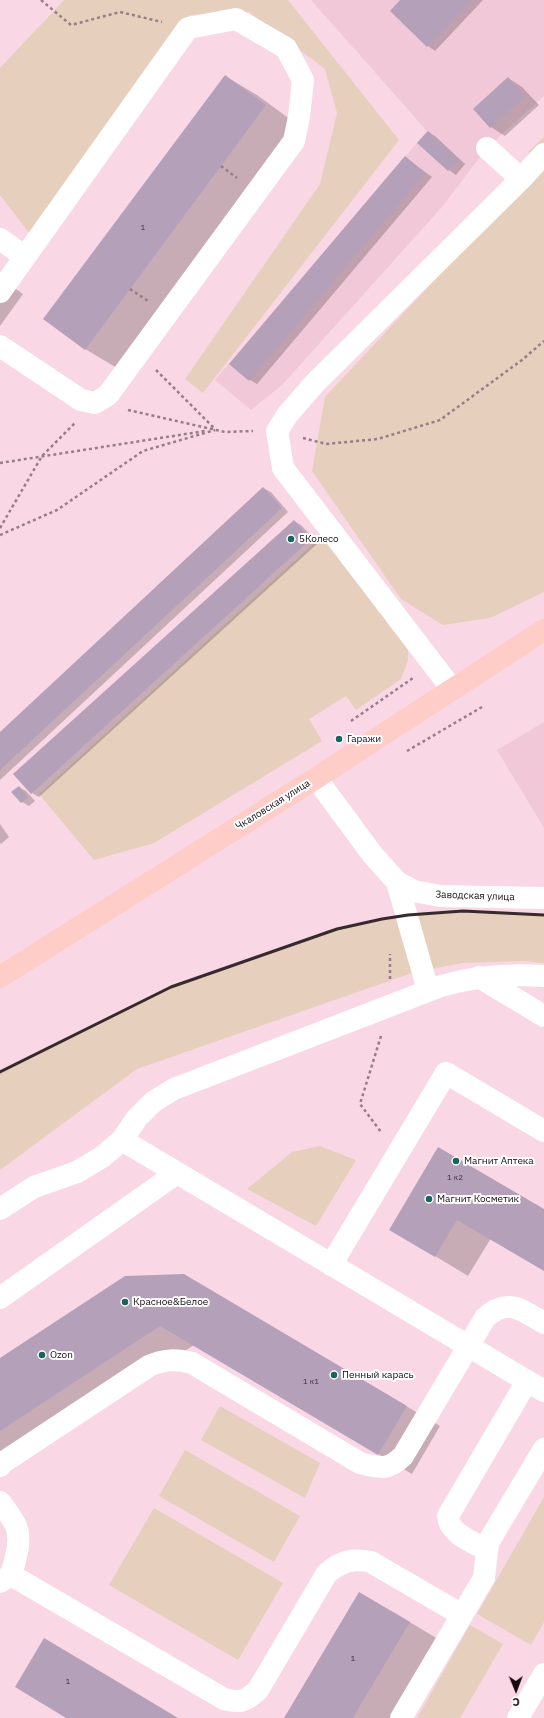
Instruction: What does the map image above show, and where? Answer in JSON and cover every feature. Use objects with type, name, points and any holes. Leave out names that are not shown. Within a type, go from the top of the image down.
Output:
[{"type":"main road","name":"Чкаловская улица","points":[[0,977],[316,778],[544,630]]},
{"type":"street","points":[[0,292],[188,28],[236,19],[286,48],[302,80],[299,116],[294,141],[108,395],[95,403],[81,400],[0,346]]},
{"type":"street","points":[[487,148],[521,179]]},
{"type":"street","points":[[452,689],[283,468],[277,431],[288,414],[314,383],[521,179],[544,154]]},
{"type":"street","points":[[0,239],[25,257]]},
{"type":"street","name":"Заводская улица","points":[[316,778],[372,854],[397,882],[414,891],[440,896],[544,898]]},
{"type":"street","points":[[397,882],[428,990]]},
{"type":"street","points":[[0,1210],[34,1186],[77,1172],[102,1157],[122,1140],[137,1118],[153,1102],[174,1089],[428,990],[479,977],[523,975],[544,976]]},
{"type":"street","points":[[479,977],[544,1016]]},
{"type":"street","points":[[331,1265],[446,1073],[544,1131]]},
{"type":"street","points":[[122,1140],[535,1386],[448,1516],[450,1526],[456,1532],[487,1550]]},
{"type":"street","points":[[0,1298],[178,1173]]},
{"type":"street","points":[[0,1466],[2,1463],[149,1366],[159,1362],[178,1360],[192,1363],[360,1463],[381,1468],[394,1465],[403,1456],[485,1318],[500,1308],[510,1306],[520,1309],[544,1323]]},
{"type":"street","points":[[401,1718],[484,1578],[489,1541],[544,1449]]},
{"type":"street","points":[[0,1502],[16,1526],[18,1537],[16,1558],[5,1579],[224,1699],[237,1702],[249,1699],[258,1690],[327,1573],[337,1565],[346,1561],[358,1559],[371,1562],[462,1615]]},
{"type":"street","points":[[518,1718],[544,1674]]},
{"type":"path","points":[[41,0],[71,25],[120,12],[188,28]]},
{"type":"path","points":[[0,528],[42,456],[95,403],[225,432],[277,431],[326,444],[378,439],[440,420],[522,360],[544,341]]},
{"type":"path","points":[[139,353],[215,429]]},
{"type":"path","points":[[0,463],[215,429]]},
{"type":"path","points":[[0,536],[57,510],[143,451],[215,429]]},
{"type":"path","points":[[351,721],[433,665]]},
{"type":"path","points":[[442,730],[482,707]]},
{"type":"path","points":[[389,949],[391,957],[389,987],[376,1010],[384,1027],[360,1104],[398,1153]]},
{"type":"shaded area","points":[[64,0],[288,0],[399,140],[203,393],[185,379],[320,184],[337,113],[325,69],[249,12],[189,15],[30,234],[0,195],[0,68]]},
{"type":"shaded area","points":[[311,0],[544,0],[544,96],[487,148],[442,207],[282,385],[251,410],[215,380],[427,131]]},
{"type":"shaded area","points":[[544,137],[544,592],[490,618],[443,625],[401,599],[312,471],[325,397],[529,179],[529,151]]},
{"type":"shaded area","points":[[322,536],[408,650],[408,660],[401,679],[356,710],[346,696],[309,719],[322,741],[154,843],[94,860],[39,794]]},
{"type":"shaded area","points":[[544,722],[544,828],[497,750]]},
{"type":"shaded area","points":[[463,911],[544,915],[544,963],[524,961],[462,963],[412,973],[137,1069],[0,1170],[0,1072],[171,987],[337,929],[382,919]]},
{"type":"shaded area","points":[[320,1146],[356,1160],[316,1226],[247,1189],[292,1152]]},
{"type":"shaded area","points":[[220,1406],[320,1463],[305,1498],[201,1440]]},
{"type":"shaded area","points":[[185,1450],[300,1516],[274,1562],[159,1496]]},
{"type":"shaded area","points":[[544,1497],[544,1622],[531,1645],[477,1614]]},
{"type":"shaded area","points":[[154,1508],[283,1583],[238,1660],[109,1585]]},
{"type":"shaded area","points":[[470,1625],[503,1644],[460,1718],[417,1718]]},
{"type":"building","points":[[400,0],[472,0],[427,47],[390,11]]},
{"type":"building","points":[[225,75],[266,105],[85,350],[43,319]]},
{"type":"building","points":[[508,77],[525,96],[490,128],[473,109]]},
{"type":"building","points":[[428,131],[459,160],[448,171],[417,143]]},
{"type":"building","points":[[405,156],[425,173],[249,381],[229,364]]},
{"type":"building","points":[[263,487],[282,508],[0,770],[0,732]]},
{"type":"building","points":[[294,520],[311,539],[31,794],[13,774]]},
{"type":"building","points":[[19,786],[28,797],[21,803],[11,792]]},
{"type":"building","points":[[438,1147],[544,1209],[544,1271],[457,1220],[435,1257],[389,1230]]},
{"type":"building","points":[[184,1274],[407,1406],[378,1455],[160,1326],[0,1431],[0,1358],[125,1276]]},
{"type":"building","points":[[359,1592],[410,1622],[353,1718],[284,1718]]},
{"type":"building","points":[[44,1638],[178,1718],[66,1718],[15,1687]]},
{"type":"railway","points":[[0,1072],[171,987],[337,929],[408,915],[463,911],[544,915]]},
{"type":"place","name":"5Колесо","points":[[291,539]]},
{"type":"place","name":"Гаражи","points":[[339,739]]},
{"type":"place","name":"Магнит Аптека","points":[[456,1161]]},
{"type":"place","name":"Магнит Косметик","points":[[429,1199]]},
{"type":"place","name":"Красное&Белое","points":[[125,1302]]},
{"type":"place","name":"Ozon","points":[[42,1355]]},
{"type":"place","name":"Пенный карась","points":[[334,1375]]}]
